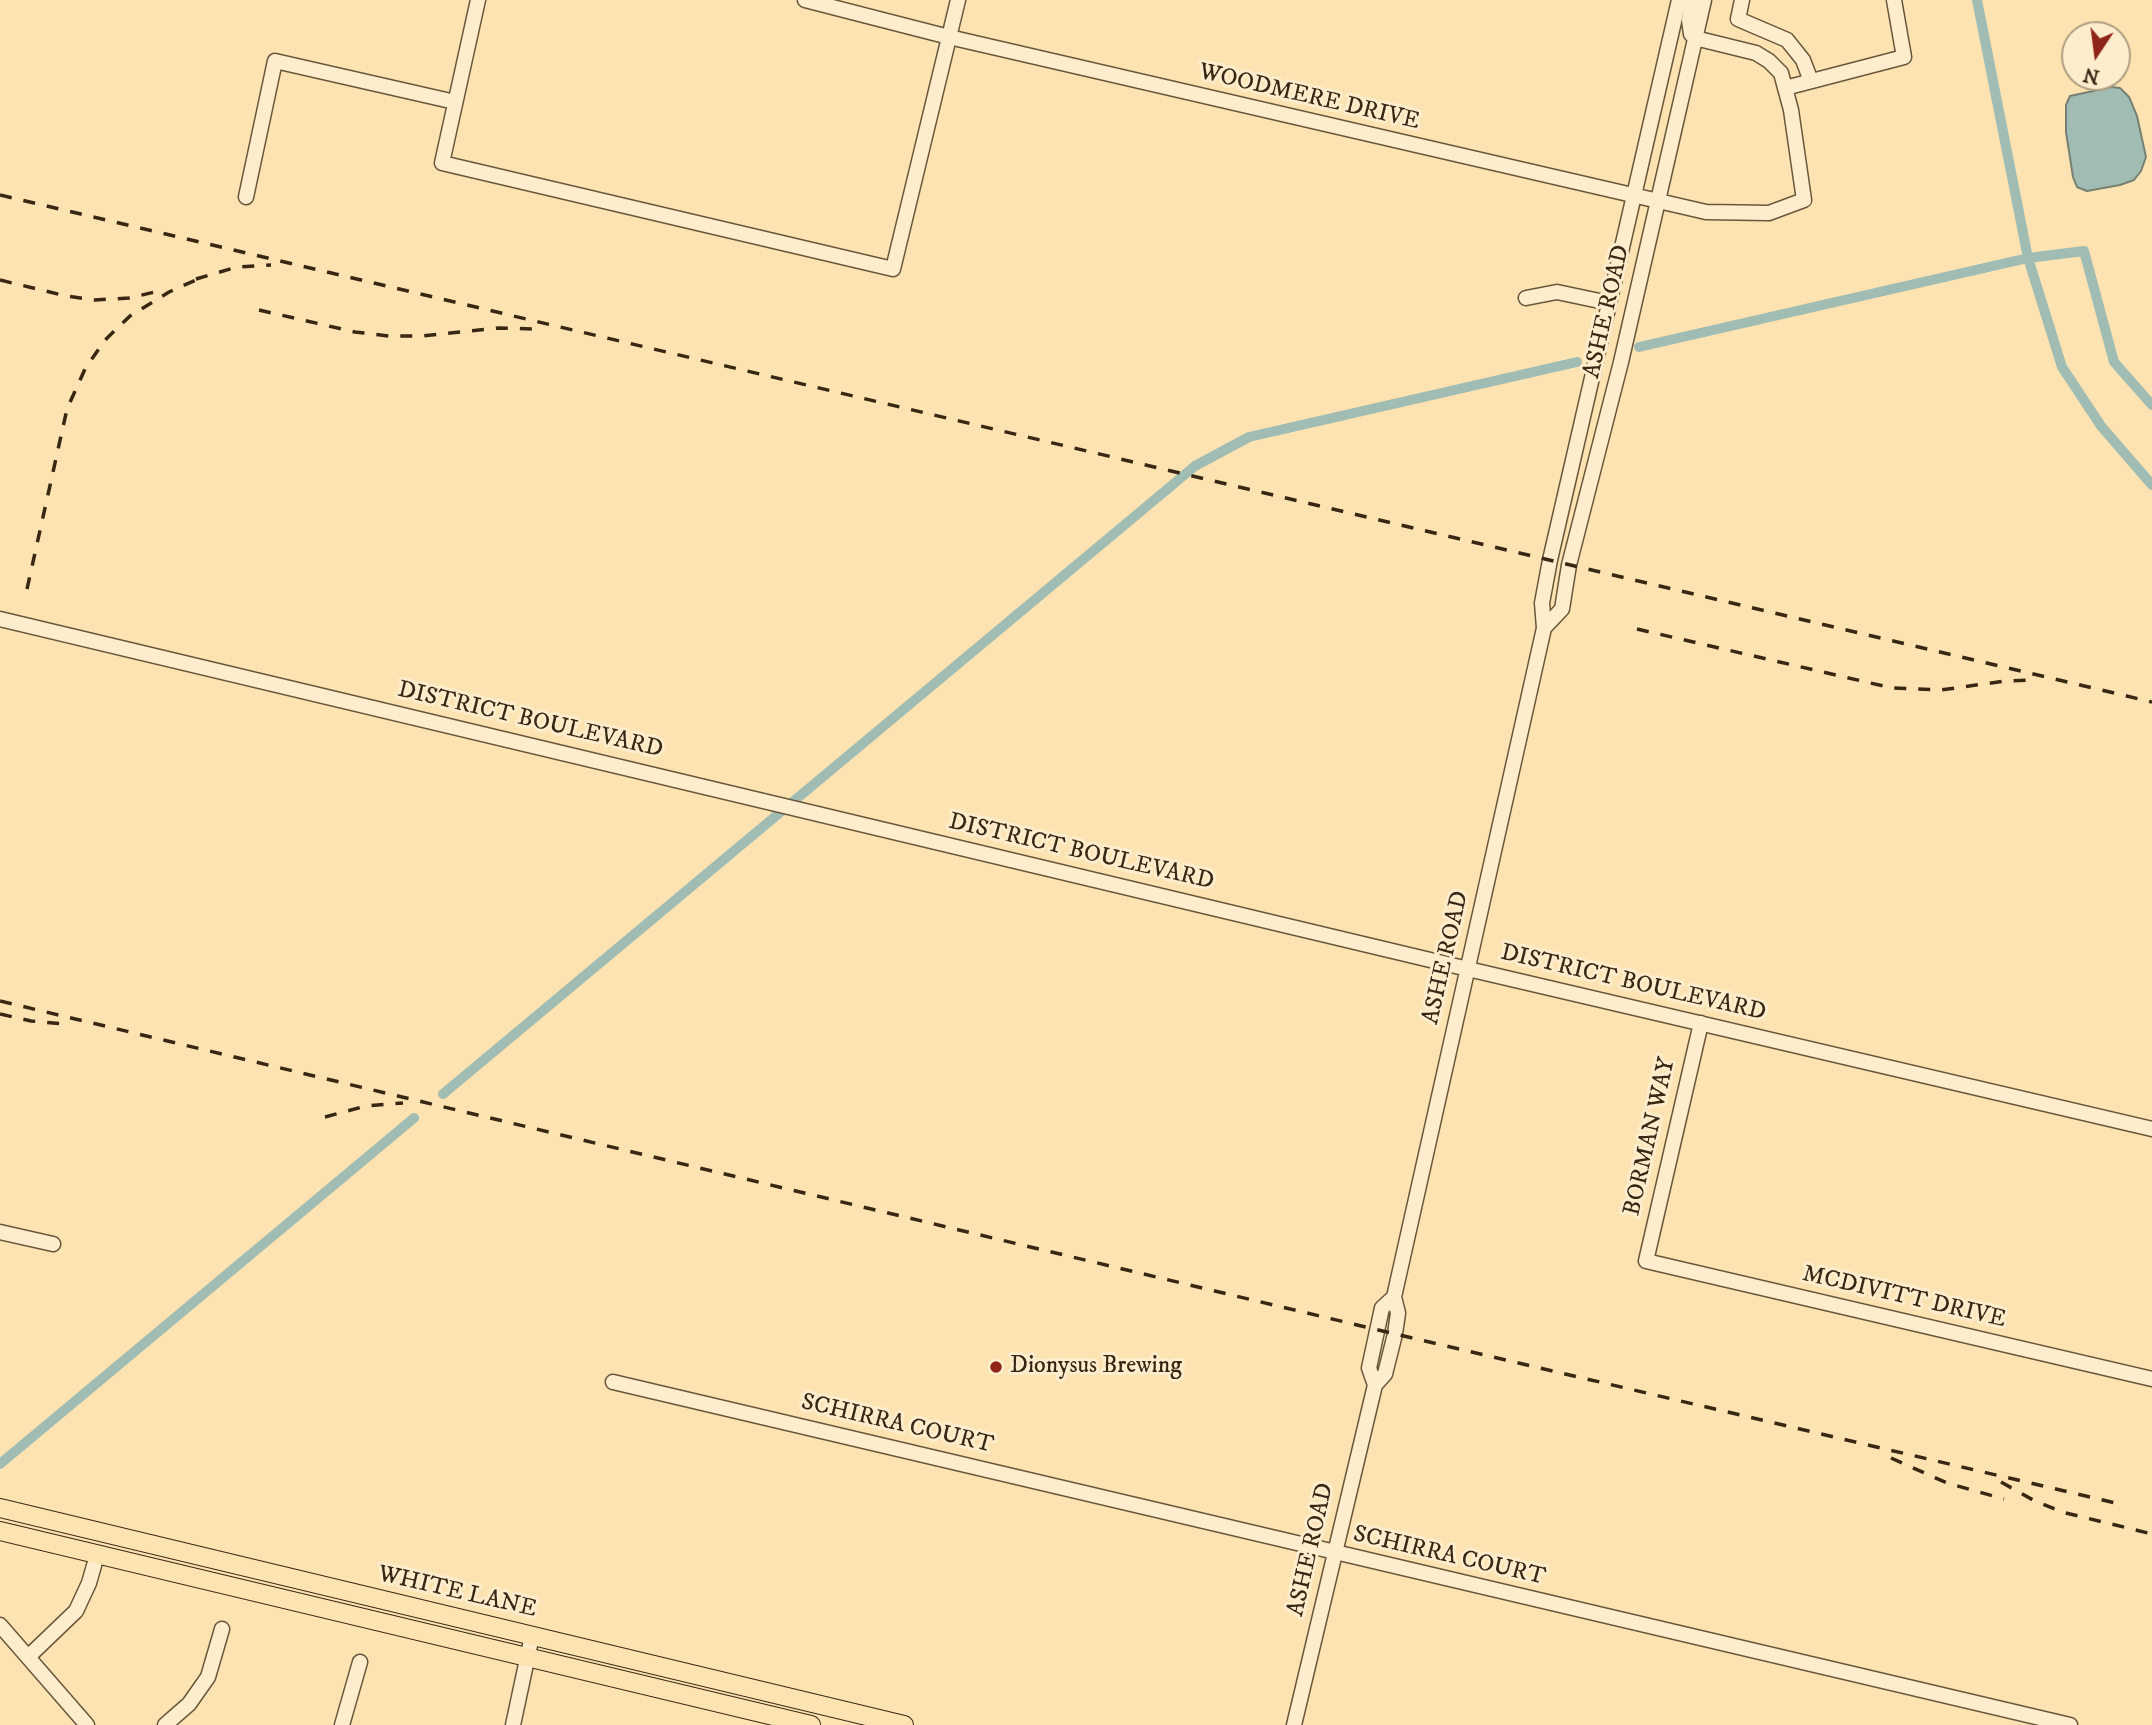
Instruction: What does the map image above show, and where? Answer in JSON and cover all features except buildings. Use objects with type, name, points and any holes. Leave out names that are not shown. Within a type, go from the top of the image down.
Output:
[{"type":"main road","name":"WHITE LANE","points":[[0,1508],[532,1636],[842,1717],[904,1725]]},
{"type":"main road","name":"WHITE LANE","points":[[0,1531],[811,1725]]},
{"type":"main road","points":[[97,1555],[111,1546],[192,1555]]},
{"type":"main road","points":[[758,1711],[768,1705],[827,1717],[842,1717],[851,1723],[873,1725]]},
{"type":"street","points":[[478,0],[442,163],[893,269],[958,0]]},
{"type":"street","name":"WOODMERE DRIVE","points":[[805,0],[949,37],[1706,212],[1769,213],[1804,200],[1791,110],[1785,88]]},
{"type":"street","name":"ASHE ROAD","points":[[1294,1725],[1375,1385],[1385,1374],[1395,1334],[1398,1312],[1394,1297],[1544,628],[1542,603],[1679,0]]},
{"type":"street","points":[[1693,0],[1689,29],[1695,38],[1756,53],[1781,73],[1785,88],[1904,57],[1894,0]]},
{"type":"street","name":"ASHE ROAD","points":[[1544,628],[1562,609],[1572,552],[1628,329],[1704,0]]},
{"type":"street","points":[[1742,0],[1738,19],[1787,40],[1803,60],[1811,81]]},
{"type":"street","points":[[246,197],[275,61],[455,102]]},
{"type":"street","points":[[1526,298],[1557,292],[1609,303]]},
{"type":"street","name":"DISTRICT BOULEVARD","points":[[0,619],[2152,1129]]},
{"type":"street","name":"BORMAN WAY","points":[[1646,1261],[1701,1023]]},
{"type":"street","points":[[0,1232],[53,1244]]},
{"type":"street","name":"MCDIVITT DRIVE","points":[[1646,1261],[2152,1380]]},
{"type":"street","name":"SCHIRRA COURT","points":[[613,1381],[2070,1725]]},
{"type":"street","points":[[28,1657],[76,1611],[89,1583],[97,1555]]},
{"type":"street","points":[[0,1625],[87,1725]]},
{"type":"street","points":[[165,1725],[189,1704],[208,1677],[222,1629]]},
{"type":"street","points":[[513,1725],[532,1636]]},
{"type":"street","points":[[342,1725],[360,1662]]},
{"type":"water","points":[[2093,91],[2123,91],[2129,97],[2137,116],[2146,157],[2134,180],[2087,191],[2077,187],[2066,132],[2066,105],[2070,96]]},
{"type":"waterway","points":[[1977,0],[2028,258],[2062,367],[2101,426],[2152,485]]},
{"type":"waterway","points":[[1639,347],[2028,258],[2084,251],[2114,362],[2152,405]]},
{"type":"waterway","points":[[443,1094],[1195,466],[1249,437],[1577,362]]},
{"type":"waterway","points":[[0,1464],[414,1118]]},
{"type":"railway","points":[[0,195],[2152,702]]},
{"type":"railway","points":[[196,279],[237,267],[271,265]]},
{"type":"railway","points":[[27,589],[67,409],[85,369],[105,340],[130,316],[169,292],[205,276]]},
{"type":"railway","points":[[0,280],[95,300],[129,298],[159,291]]},
{"type":"railway","points":[[259,310],[355,332],[389,336],[422,336],[499,328],[536,329]]},
{"type":"railway","points":[[1637,629],[1892,688],[1941,690],[2032,680]]},
{"type":"railway","points":[[0,1001],[2124,1505]]},
{"type":"railway","points":[[0,1014],[31,1021],[65,1024]]},
{"type":"railway","points":[[325,1117],[366,1106],[403,1103]]},
{"type":"railway","points":[[1891,1458],[1947,1483],[2004,1499]]},
{"type":"railway","points":[[2001,1482],[2062,1512],[2152,1534]]},
{"type":"place","name":"Dionysus Brewing","points":[[996,1367]]}]
